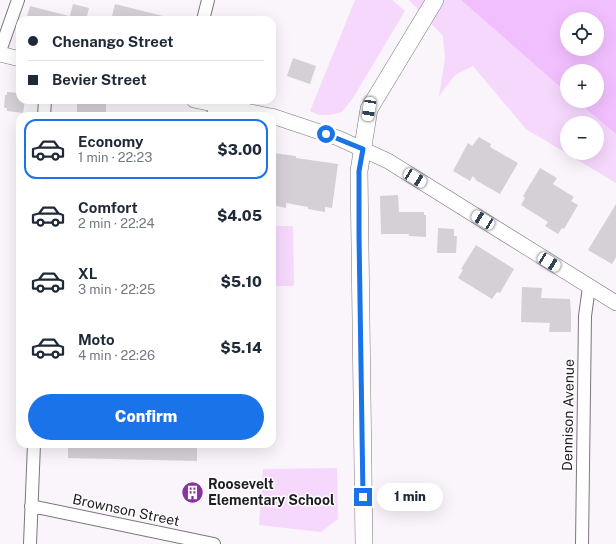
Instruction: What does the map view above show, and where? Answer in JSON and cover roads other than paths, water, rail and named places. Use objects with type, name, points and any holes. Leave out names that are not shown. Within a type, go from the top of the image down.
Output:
[{"type":"main road","points":[[364,544],[359,171],[369,109],[435,0]]},
{"type":"street","points":[[16,58],[0,52],[18,0]]},
{"type":"street","points":[[204,16],[208,0]]},
{"type":"street","points":[[202,104],[214,110],[233,112]]},
{"type":"street","points":[[276,118],[338,138],[388,161],[616,303]]},
{"type":"street","name":"Dennison Avenue","points":[[582,544],[585,316],[589,287]]},
{"type":"street","points":[[30,544],[34,448]]},
{"type":"street","name":"Brownson Street","points":[[32,506],[214,544]]},
{"type":"place","name":"Roosevelt Elementary School","points":[[193,492]]}]
